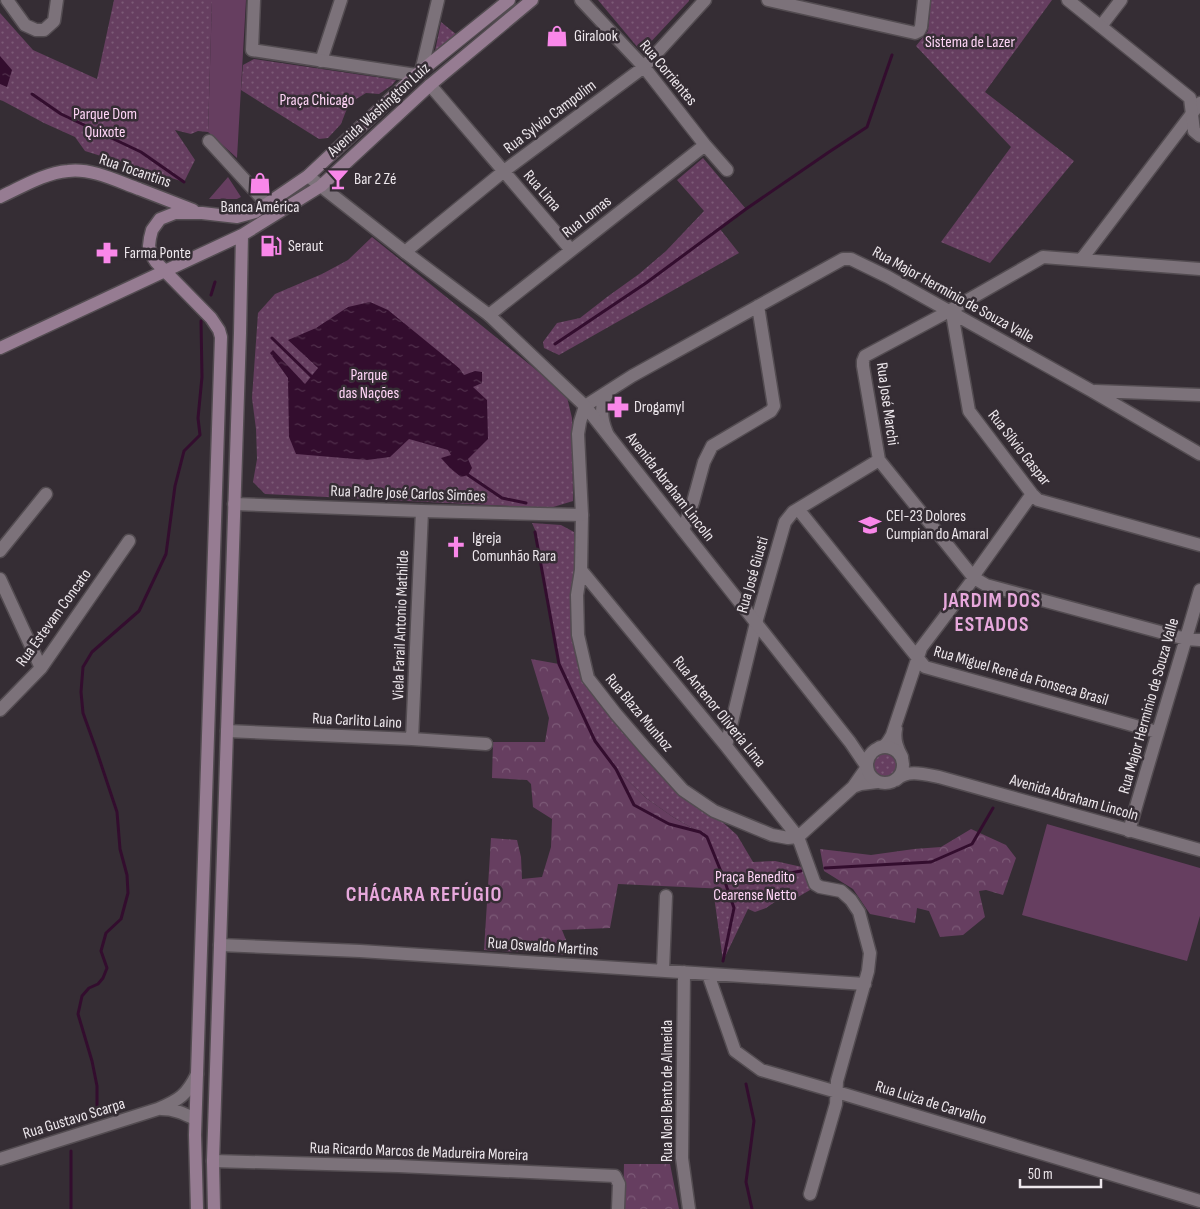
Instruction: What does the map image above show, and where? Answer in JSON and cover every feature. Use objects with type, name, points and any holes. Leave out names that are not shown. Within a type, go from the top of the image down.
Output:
[{"type":"main road","name":"Avenida Washington Luiz","points":[[197,1074],[221,337],[211,318],[164,272],[151,254],[149,246],[152,230],[160,219],[175,213],[202,213],[237,217],[255,212],[308,176],[418,74],[509,0]]},
{"type":"main road","name":"Avenida Washington Luiz","points":[[1,344],[164,272],[242,235],[321,186],[430,85],[532,0]]},
{"type":"main road","name":"Rua Tocantins","points":[[0,197],[50,175],[68,170],[81,171],[111,178],[202,213]]},
{"type":"main road","points":[[214,1209],[212,1161],[242,235]]},
{"type":"main road","points":[[197,1074],[194,1135],[197,1209]]},
{"type":"street","points":[[7,0],[25,26],[36,30],[44,30],[54,21],[58,0]]},
{"type":"street","points":[[254,0],[252,50],[418,74],[438,0]]},
{"type":"street","points":[[321,61],[341,0]]},
{"type":"street","name":"Rua Corrientes","points":[[581,0],[644,67],[727,170]]},
{"type":"street","name":"Rua Sylvio Campolim","points":[[405,252],[504,171],[644,67],[705,0]]},
{"type":"street","points":[[768,0],[915,33],[921,27],[924,0]]},
{"type":"street","points":[[1068,0],[1190,98],[1194,131],[1200,136]]},
{"type":"street","points":[[1101,26],[1121,0]]},
{"type":"street","name":"Rua Lima","points":[[430,85],[571,250]]},
{"type":"street","points":[[1081,260],[1200,103]]},
{"type":"street","points":[[209,140],[266,204]]},
{"type":"street","name":"Rua Lomas","points":[[489,315],[705,145]]},
{"type":"street","name":"Avenida Abraham Lincoln","points":[[308,176],[489,315],[586,406],[850,742],[867,767]]},
{"type":"street","points":[[250,213],[254,203],[253,189]]},
{"type":"street","points":[[1102,232],[1098,240],[1097,248],[1099,255],[1115,263]]},
{"type":"street","name":"Rua José Marchi","points":[[1200,269],[1042,257],[950,312],[865,356],[863,361],[878,460],[974,578],[986,586],[1186,639],[1200,640]]},
{"type":"street","name":"Rua Major Herminio de Souza Valle","points":[[586,406],[640,372],[758,306],[843,259],[851,259],[888,277],[1092,390],[1200,454]]},
{"type":"street","points":[[682,530],[693,502],[704,462],[712,446],[771,411],[774,406],[758,306]]},
{"type":"street","name":"Rua Sílvio Gaspar","points":[[950,312],[969,411],[1038,500],[1200,545]]},
{"type":"street","points":[[607,433],[602,415],[602,405],[610,390]]},
{"type":"street","points":[[1092,390],[1200,395]]},
{"type":"street","points":[[1132,414],[1128,409],[1128,403],[1131,396],[1136,392]]},
{"type":"street","name":"Rua Blaza Munhoz","points":[[586,406],[578,434],[582,515],[578,635],[588,678],[616,714],[683,790],[714,811],[772,834],[788,838],[798,837]]},
{"type":"street","name":"Rua José Giusti","points":[[726,746],[756,623],[786,522],[793,512],[878,460]]},
{"type":"street","points":[[0,551],[46,494]]},
{"type":"street","points":[[878,782],[868,773],[868,759],[872,752],[888,742],[892,735],[921,648],[974,578],[977,571],[1032,494]]},
{"type":"street","name":"Rua Padre José Carlos Simões","points":[[234,504],[582,515]]},
{"type":"street","name":"Rua Miguel Renê da Fonseca Brasil","points":[[798,509],[925,667],[1157,732]]},
{"type":"street","name":"Viela Farail Antonio Mathilde","points":[[412,739],[422,511]]},
{"type":"street","name":"Rua Estevam Concato","points":[[0,710],[41,668],[129,542]]},
{"type":"street","name":"Rua Antenor Oliveria Lima","points":[[581,570],[726,746],[798,837],[815,884],[820,887],[841,891],[851,900],[859,912],[870,953],[865,984]]},
{"type":"street","points":[[0,579],[41,668]]},
{"type":"street","name":"Rua Major Herminio de Souza Valle","points":[[1129,831],[1200,590]]},
{"type":"street","points":[[853,787],[878,782],[890,783],[898,778],[904,764],[895,740],[897,724]]},
{"type":"street","name":"Rua Carlito Laino","points":[[227,731],[486,744]]},
{"type":"street","points":[[850,742],[866,750],[891,747],[901,756]]},
{"type":"street","name":"Avenida Abraham Lincoln","points":[[901,756],[909,764],[938,777]]},
{"type":"street","points":[[798,837],[853,787],[867,767]]},
{"type":"street","name":"Avenida Abraham Lincoln","points":[[898,778],[916,773],[938,777],[1200,850]]},
{"type":"street","points":[[662,970],[666,896]]},
{"type":"street","name":"Rua Oswaldo Martins","points":[[220,945],[360,951],[865,984]]},
{"type":"street","name":"Rua Noel Bento de Almeida","points":[[684,972],[682,1158],[689,1209]]},
{"type":"street","name":"Rua Luiza de Carvalho","points":[[708,974],[735,1051],[761,1070],[1200,1201]]},
{"type":"street","points":[[810,1194],[836,1104],[837,1081],[865,984]]},
{"type":"street","name":"Rua Gustavo Scarpa","points":[[0,1159],[158,1109],[179,1099],[188,1091],[197,1074]]},
{"type":"street","name":"Rua Gustavo Scarpa","points":[[158,1109],[178,1111],[195,1119]]},
{"type":"street","points":[[192,1209],[194,1135]]},
{"type":"street","name":"Rua Ricardo Marcos de Madureira Moreira","points":[[212,1161],[398,1166],[615,1176],[619,1184],[618,1209]]},
{"type":"green space","name":"Parque Dom Quixote","points":[[114,0],[212,0],[208,132],[198,131],[191,134],[175,130],[195,160],[184,182],[85,151],[75,137],[0,100],[0,13],[33,50],[97,79]]},
{"type":"green space","points":[[212,0],[246,0],[237,158],[208,132]]},
{"type":"green space","points":[[598,0],[689,1],[646,47],[639,49]]},
{"type":"green space","name":"Sistema de Lazer","points":[[931,0],[1052,0],[985,92],[1074,161],[990,263],[941,242],[1011,147],[916,46],[928,31]]},
{"type":"green space","points":[[441,22],[457,35],[435,51]]},
{"type":"green space","name":"Praça Chicago","points":[[254,59],[396,80],[379,94],[366,93],[353,101],[346,111],[341,124],[328,138],[319,139],[241,90],[243,65]]},
{"type":"green space","points":[[703,158],[746,209],[720,229],[739,253],[559,355],[544,348],[543,342],[557,323],[580,318],[639,274],[666,251],[704,211],[677,180]]},
{"type":"green space","points":[[228,177],[241,197],[237,199],[209,199]]},
{"type":"green space","name":"Parque das Nações","points":[[372,237],[567,397],[572,418],[573,501],[550,508],[265,494],[253,482],[257,459],[252,398],[258,313],[275,294],[322,274],[348,260]]},
{"type":"green space","name":"Praça Benedito Cearense Netto","points":[[532,523],[561,525],[574,532],[585,678],[718,818],[737,835],[753,862],[775,861],[802,867],[812,877],[810,890],[798,897],[782,897],[766,908],[755,912],[748,909],[723,961],[713,889],[727,889],[707,837],[646,798],[616,769],[595,741],[559,664],[536,532]]},
{"type":"green space","points":[[531,659],[559,664],[595,741],[616,769],[646,798],[707,837],[727,889],[618,884],[610,928],[562,930],[572,955],[484,950],[491,838],[517,840],[521,857],[522,879],[542,877],[551,847],[552,819],[533,807],[531,784],[527,780],[492,778],[493,742],[545,742],[549,718]]},
{"type":"green space","points":[[885,752],[894,756],[898,765],[894,774],[885,778],[876,774],[872,765],[876,756]]},
{"type":"green space","points":[[1047,824],[1200,868],[1200,916],[1187,961],[1022,915]]},
{"type":"green space","points":[[971,829],[1006,845],[1016,858],[1003,895],[986,890],[979,891],[985,917],[963,935],[940,937],[929,911],[917,908],[915,923],[870,914],[853,889],[824,871],[820,849],[871,855],[941,847]]},
{"type":"green space","points":[[624,1164],[670,1164],[679,1209],[623,1209]]},
{"type":"water","points":[[0,56],[12,70],[7,87],[0,84]]},
{"type":"water","points":[[370,302],[388,310],[459,368],[464,375],[475,371],[482,372],[482,383],[473,387],[487,400],[488,439],[468,459],[472,468],[468,475],[461,477],[441,458],[451,455],[448,450],[409,439],[390,457],[367,460],[296,454],[289,437],[288,378],[270,353],[273,350],[305,384],[318,368],[288,340],[316,328],[348,307]]},
{"type":"waterway","points":[[555,344],[646,283],[746,209],[867,127],[892,55]]},
{"type":"waterway","points":[[32,94],[61,114],[141,152],[184,182]]},
{"type":"waterway","points":[[211,295],[215,282]]},
{"type":"waterway","points":[[74,1123],[97,1106],[97,1086],[92,1061],[78,1014],[82,996],[89,988],[98,984],[103,978],[107,968],[101,951],[106,933],[121,919],[128,893],[127,875],[120,849],[117,812],[83,713],[81,692],[83,667],[92,652],[139,611],[166,554],[175,486],[184,451],[200,435],[198,418],[202,377],[201,321]]},
{"type":"waterway","points":[[272,338],[311,376]]},
{"type":"waterway","points":[[468,475],[502,498],[526,503]]},
{"type":"waterway","points":[[535,532],[559,664],[595,741],[616,769],[634,805],[669,824],[700,832],[707,837],[734,908],[723,961]]},
{"type":"waterway","points":[[825,868],[931,862],[972,844],[993,808]]},
{"type":"waterway","points":[[724,879],[753,883],[801,871]]},
{"type":"waterway","points":[[746,1084],[754,1121],[746,1182],[752,1209]]},
{"type":"waterway","points":[[71,1151],[71,1209]]},
{"type":"place","name":"Giralook","points":[[557,36]]},
{"type":"place","name":"Bar 2 Zé","points":[[338,179]]},
{"type":"place","name":"Banca América","points":[[260,183]]},
{"type":"place","name":"Seraut","points":[[271,246]]},
{"type":"place","name":"Farma Ponte","points":[[107,253]]},
{"type":"place","name":"Drogamyl","points":[[618,407]]},
{"type":"place","name":"CEI-23 Dolores Cumpian do Amaral","points":[[870,525]]},
{"type":"place","name":"Igreja Comunhão Rara","points":[[456,547]]},
{"type":"district","name":"JARDIM DOS ESTADOS","points":[[992,612]]},
{"type":"district","name":"CHÁCARA REFÚGIO","points":[[424,894]]}]
